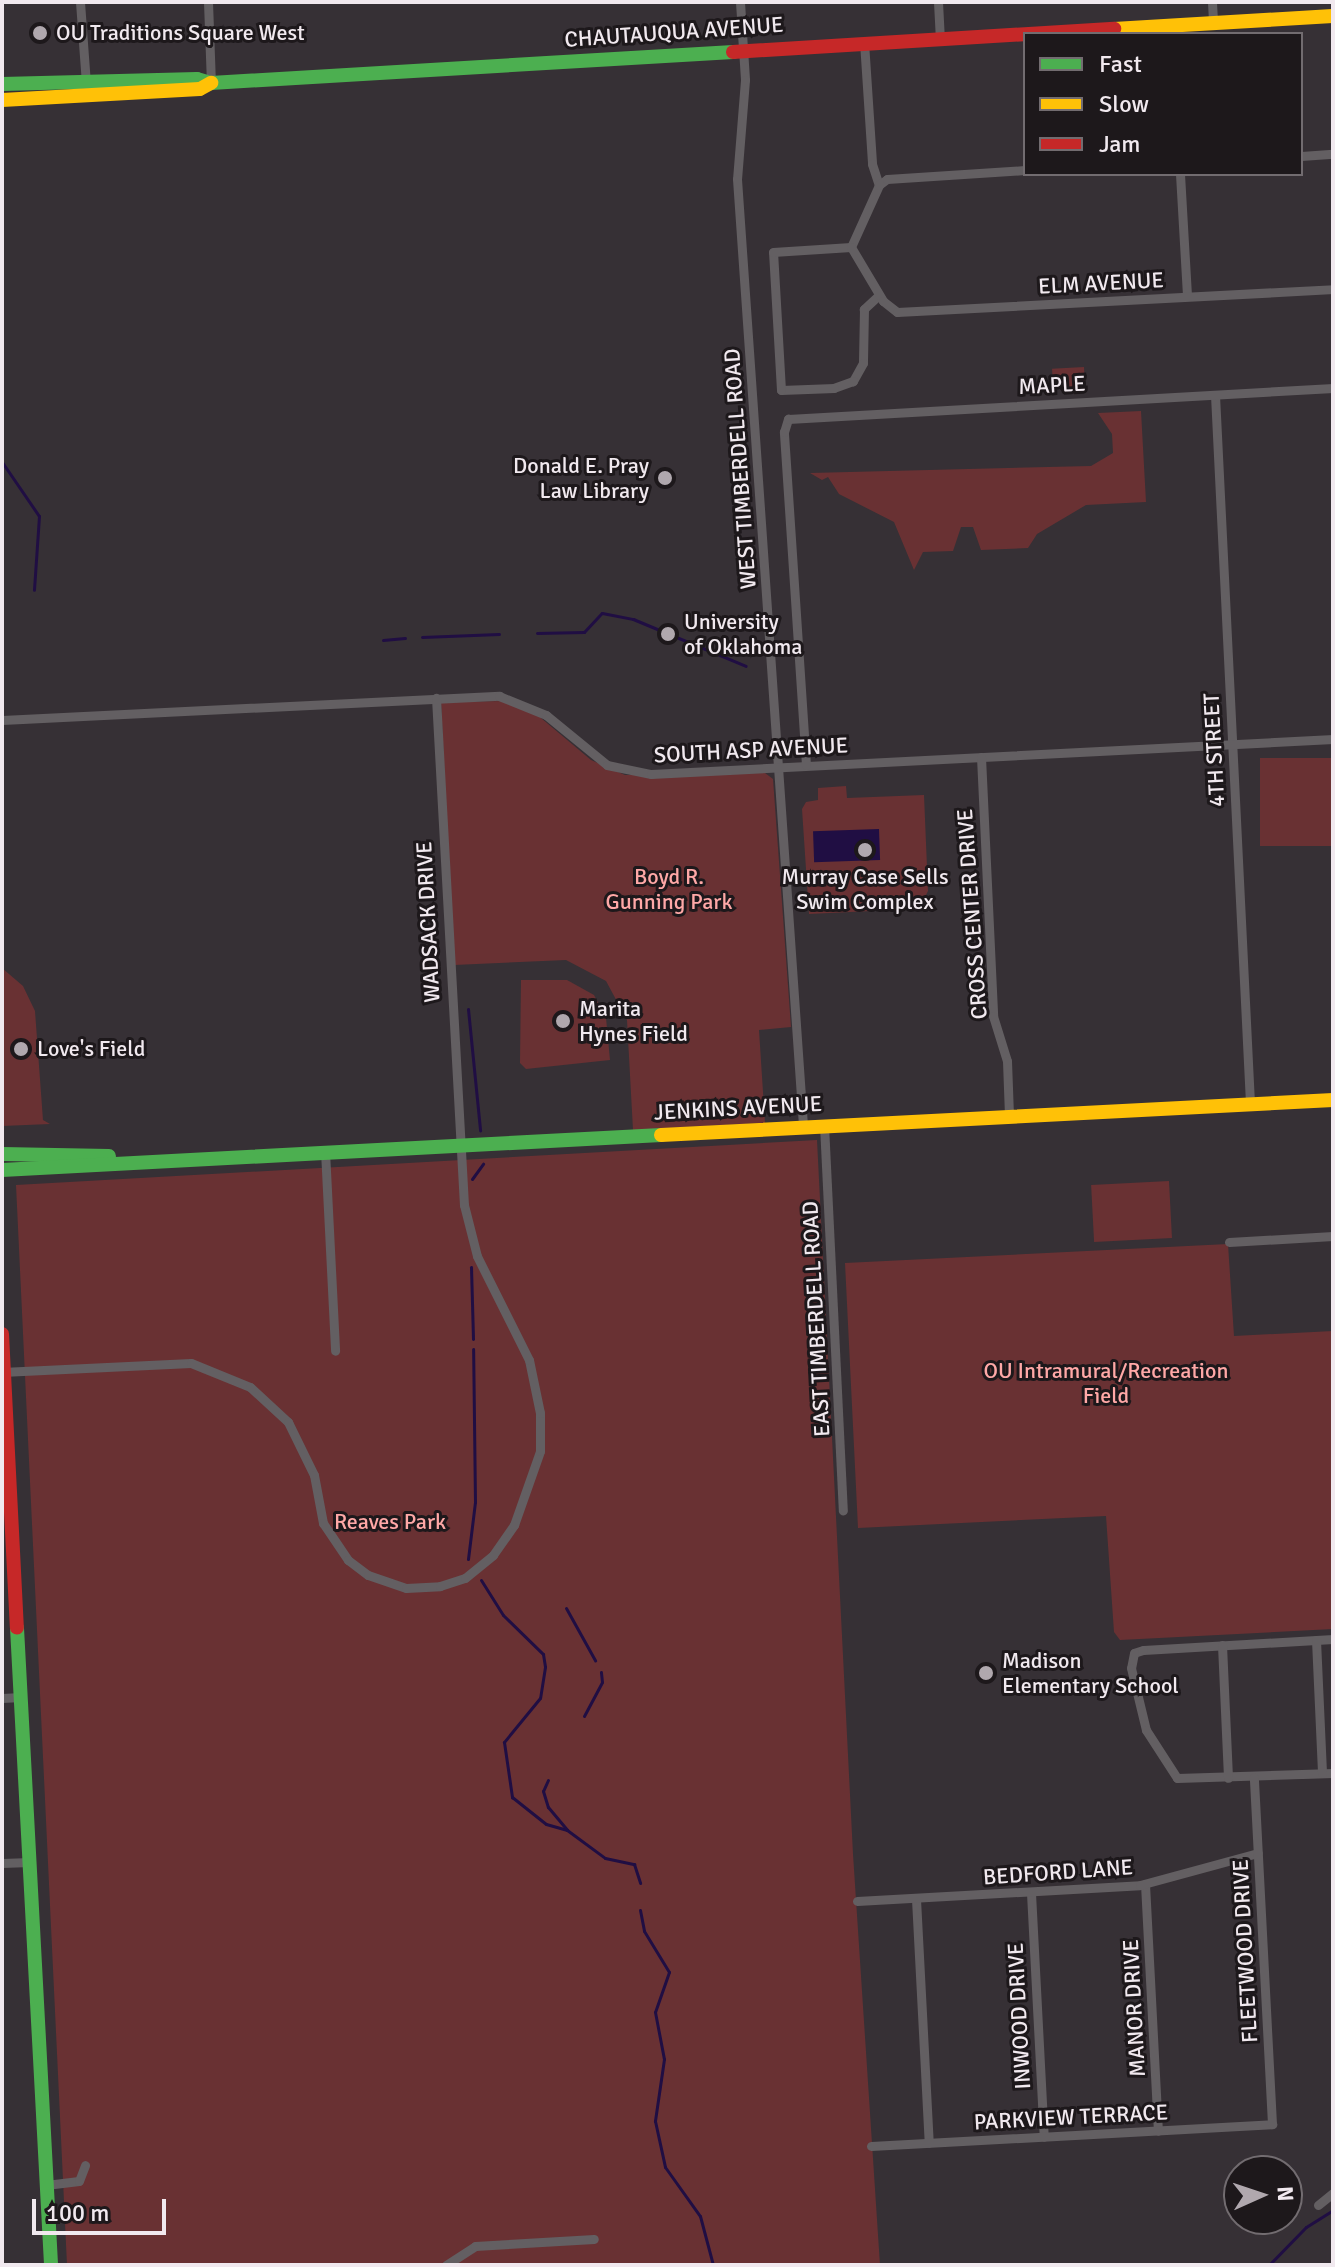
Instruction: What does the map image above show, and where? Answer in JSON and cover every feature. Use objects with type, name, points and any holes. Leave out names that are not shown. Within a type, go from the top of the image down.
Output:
[{"type":"street","points":[[80,2],[86,89]]},
{"type":"street","points":[[208,2],[211,83]]},
{"type":"street","name":"WEST TIMBERDELL ROAD","points":[[740,2],[743,48],[737,179],[803,1126]]},
{"type":"street","points":[[938,2],[940,37]]},
{"type":"street","points":[[1212,2],[1213,22]]},
{"type":"street","name":"CHAUTAUQUA AVENUE","points":[[1085,32],[1172,29],[1213,22],[1333,16]]},
{"type":"street","name":"CHAUTAUQUA AVENUE","points":[[2,100],[197,79],[211,83],[497,69],[743,48],[1023,34]]},
{"type":"street","points":[[864,41],[872,164],[879,185]]},
{"type":"street","name":"CHAUTAUQUA AVENUE","points":[[2,84],[86,89]]},
{"type":"street","points":[[1303,156],[1333,154]]},
{"type":"street","points":[[851,247],[879,185],[894,178],[1023,170]]},
{"type":"street","points":[[1180,176],[1187,296]]},
{"type":"street","points":[[851,247],[879,295],[864,309],[863,363],[853,381],[834,388],[781,390],[773,252],[851,247]]},
{"type":"street","name":"ELM AVENUE","points":[[879,295],[902,313],[1333,289]]},
{"type":"street","name":"MAPLE","points":[[806,765],[784,432],[788,419],[799,415],[1333,388]]},
{"type":"street","name":"4TH STREET","points":[[1215,395],[1250,1104]]},
{"type":"street","name":"SOUTH ASP AVENUE","points":[[2,720],[499,696],[525,703],[546,715],[592,756],[636,773],[1333,739]]},
{"type":"street","name":"WADSACK DRIVE","points":[[3,1372],[170,1363],[220,1372],[250,1387],[288,1422],[314,1475],[323,1523],[348,1560],[368,1575],[406,1588],[440,1586],[465,1578],[493,1555],[527,1498],[540,1451],[540,1413],[529,1360],[491,1289],[469,1230],[458,1144],[436,698]]},
{"type":"street","name":"CROSS CENTER DRIVE","points":[[981,757],[993,1016],[1007,1061],[1009,1116]]},
{"type":"street","name":"JENKINS AVENUE","points":[[2,1170],[145,1159],[1333,1100]]},
{"type":"street","name":"EAST TIMBERDELL ROAD","points":[[824,1125],[843,1511]]},
{"type":"street","name":"JENKINS AVENUE","points":[[2,1154],[59,1151],[145,1159]]},
{"type":"street","points":[[325,1151],[335,1351]]},
{"type":"street","points":[[1229,1242],[1333,1236]]},
{"type":"street","points":[[2,1334],[8,1556],[21,1697],[51,2265]]},
{"type":"street","points":[[1333,1639],[1143,1650],[1132,1657],[1140,1714],[1168,1770],[1181,1780],[1333,1773]]},
{"type":"street","points":[[1316,1640],[1322,1773]]},
{"type":"street","points":[[1222,1645],[1228,1778]]},
{"type":"street","points":[[2,1698],[21,1697]]},
{"type":"street","name":"FLEETWOOD DRIVE","points":[[1254,1777],[1272,2124]]},
{"type":"street","name":"BEDFORD LANE","points":[[857,1901],[1145,1884],[1258,1853]]},
{"type":"street","points":[[2,1863],[30,1862]]},
{"type":"street","name":"MANOR DRIVE","points":[[1145,1884],[1158,2131]]},
{"type":"street","name":"INWOOD DRIVE","points":[[1031,1893],[1044,2137]]},
{"type":"street","points":[[916,1899],[929,2143]]},
{"type":"street","name":"PARKVIEW TERRACE","points":[[871,2146],[1272,2124]]},
{"type":"street","points":[[46,2185],[79,2181],[85,2165]]},
{"type":"street","points":[[1318,2205],[1333,2193]]},
{"type":"street","points":[[446,2265],[475,2246],[594,2239]]},
{"type":"green space","points":[[1084,367],[1085,387],[1053,389],[1052,369]]},
{"type":"green space","points":[[1141,411],[1146,502],[1086,505],[1037,534],[1028,548],[981,550],[973,527],[961,527],[953,551],[923,552],[914,570],[894,522],[839,494],[828,477],[822,480],[810,473],[1091,466],[1113,453],[1112,434],[1098,413]]},
{"type":"green space","name":"Boyd R. Gunning Park","points":[[503,701],[535,713],[591,760],[625,775],[765,773],[773,779],[791,1027],[759,1030],[765,1123],[633,1130],[627,1020],[606,981],[566,960],[454,965],[441,702]]},
{"type":"green space","points":[[1260,758],[1333,758],[1333,846],[1260,846]]},
{"type":"green space","name":"Murray Case Sells Swim Complex","points":[[846,786],[847,798],[924,795],[928,891],[924,899],[874,901],[871,911],[809,914],[802,809],[806,802],[818,800],[818,788]]},
{"type":"green space","name":"Love's Field","points":[[2,968],[23,986],[35,1011],[43,1120],[50,1124],[2,1126]]},
{"type":"green space","name":"Marita Hynes Field","points":[[521,980],[567,980],[594,995],[606,1018],[610,1060],[526,1069],[520,1063]]},
{"type":"green space","name":"Reaves Park","points":[[817,1140],[853,1854],[880,2265],[67,2265],[16,1185]]},
{"type":"green space","points":[[1169,1181],[1172,1238],[1094,1242],[1091,1185]]},
{"type":"green space","name":"OU Intramural/Recreation Field","points":[[1228,1244],[1234,1336],[1333,1331],[1333,1629],[1120,1640],[1114,1632],[1106,1516],[858,1528],[845,1263]]},
{"type":"shaded area","points":[[879,829],[880,860],[814,862],[813,831]]},
{"type":"waterway","points":[[2,462],[39,516],[34,590]]},
{"type":"waterway","points":[[537,633],[584,632],[602,613],[633,619],[746,666]]},
{"type":"waterway","points":[[422,637],[499,634]]},
{"type":"waterway","points":[[383,640],[405,638]]},
{"type":"waterway","points":[[468,1009],[480,1130]]},
{"type":"waterway","points":[[472,1179],[483,1164]]},
{"type":"waterway","points":[[471,1267],[473,1339]]},
{"type":"waterway","points":[[468,1559],[475,1502],[473,1349]]},
{"type":"waterway","points":[[481,1580],[503,1615],[543,1654],[545,1667],[540,1698],[504,1742],[512,1797],[546,1824],[567,1830]]},
{"type":"waterway","points":[[566,1608],[595,1660]]},
{"type":"waterway","points":[[584,1716],[602,1682],[601,1672]]},
{"type":"waterway","points":[[548,1780],[543,1791],[548,1807],[567,1830],[605,1858],[634,1864],[640,1883]]},
{"type":"waterway","points":[[640,1910],[644,1931],[669,1972],[655,2012],[664,2059],[655,2121],[665,2167],[700,2216],[713,2265]]},
{"type":"waterway","points":[[1269,2265],[1306,2227],[1333,2210]]},
{"type":"traffic: fast","points":[[2,84],[197,79],[211,83],[733,52]]},
{"type":"traffic: fast","points":[[2,1170],[661,1135]]},
{"type":"traffic: fast","points":[[2,1154],[109,1156]]},
{"type":"traffic: fast","points":[[17,1628],[51,2265]]},
{"type":"traffic: slow","points":[[1114,29],[1333,16]]},
{"type":"traffic: slow","points":[[2,100],[200,89],[211,83]]},
{"type":"traffic: slow","points":[[661,1135],[1333,1100]]},
{"type":"traffic: jam","points":[[1064,32],[1114,29]]},
{"type":"traffic: jam","points":[[733,52],[1023,34]]},
{"type":"traffic: jam","points":[[2,1334],[17,1628]]},
{"type":"place","name":"OU Traditions Square West","points":[[40,33]]},
{"type":"place","name":"Donald E. Pray Law Library","points":[[665,478]]},
{"type":"place","name":"University of Oklahoma","points":[[668,634]]},
{"type":"place","name":"Murray Case Sells Swim Complex","points":[[865,850]]},
{"type":"place","name":"Marita Hynes Field","points":[[563,1021]]},
{"type":"place","name":"Love's Field","points":[[21,1049]]},
{"type":"place","name":"Madison Elementary School","points":[[986,1673]]}]
